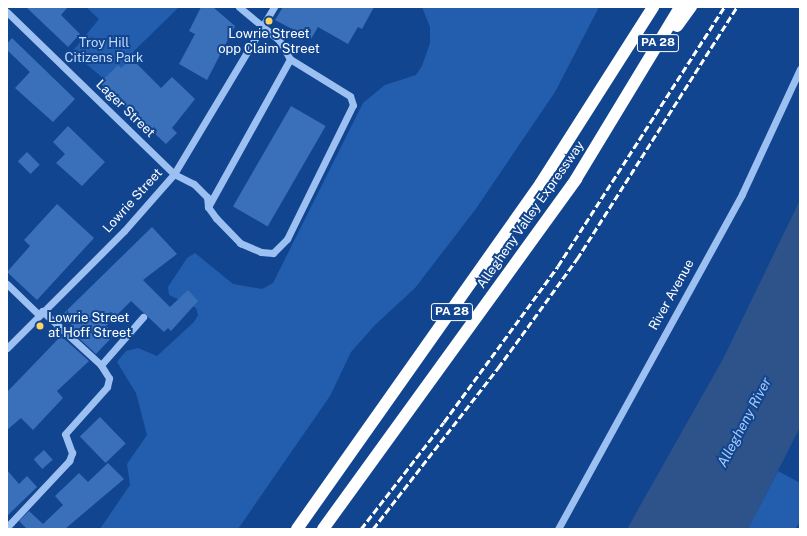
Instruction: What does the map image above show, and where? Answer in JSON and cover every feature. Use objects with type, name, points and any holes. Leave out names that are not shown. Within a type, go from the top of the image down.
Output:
[{"type":"highway","points":[[602,91],[646,7]]},
{"type":"highway","name":"Allegheny Valley Expressway","points":[[297,529],[432,340],[602,91],[654,7]]},
{"type":"highway","name":"Allegheny Valley Expressway","points":[[323,529],[576,179],[680,7]]},
{"type":"highway","points":[[637,80],[690,7]]},
{"type":"street","points":[[208,207],[290,60],[279,40],[262,29],[239,7]]},
{"type":"street","name":"Lowrie Street","points":[[7,348],[129,225],[174,174],[274,7]]},
{"type":"street","name":"Lager Street","points":[[7,12],[174,174],[194,184],[206,197],[208,207],[240,243],[261,252],[272,253],[287,239],[353,105],[350,96],[290,60]]},
{"type":"street","name":"River Avenue","points":[[558,529],[742,194],[800,69]]},
{"type":"street","points":[[7,284],[101,365],[109,378],[107,388],[65,434],[72,453],[69,461],[7,527]]},
{"type":"street","points":[[101,365],[143,318]]},
{"type":"green space","name":"Troy Hill Citizens Park","points":[[86,7],[179,7],[135,50],[110,84],[72,52],[99,19]]},
{"type":"green space","points":[[422,7],[599,7],[555,92],[475,210],[415,288],[375,325],[351,352],[330,396],[238,529],[100,529],[130,485],[127,464],[147,435],[136,393],[117,362],[126,351],[138,348],[157,356],[194,322],[198,315],[196,308],[169,295],[168,287],[187,258],[195,253],[233,284],[262,289],[273,283],[363,103],[385,85],[416,75],[422,66],[430,43],[430,27]]},
{"type":"green space","points":[[778,471],[800,483],[800,522],[795,529],[748,529]]},
{"type":"water","name":"Allegheny River","points":[[800,200],[800,427],[750,526],[748,529],[627,529],[723,359]]},
{"type":"building","points":[[26,7],[68,7],[61,15],[80,34],[68,47]]},
{"type":"building","points":[[201,7],[213,7],[235,26],[207,80],[179,64],[195,34],[189,31]]},
{"type":"building","points":[[283,7],[374,7],[362,29],[358,27],[348,44],[318,27],[311,39],[275,20]]},
{"type":"building","points":[[12,38],[75,99],[53,122],[15,88],[30,72],[7,50],[7,44]]},
{"type":"building","points":[[131,58],[161,88],[172,77],[195,99],[172,128],[177,133],[166,144],[100,83],[118,65],[121,68]]},
{"type":"building","points":[[291,106],[326,126],[268,226],[233,206]]},
{"type":"building","points":[[68,126],[105,162],[82,186],[56,163],[65,154],[53,142]]},
{"type":"building","points":[[27,152],[40,165],[31,174],[18,161]]},
{"type":"building","points":[[57,204],[94,238],[37,300],[7,272],[30,246],[24,240]]},
{"type":"building","points":[[152,227],[177,254],[143,280],[170,307],[188,290],[198,301],[171,331],[168,328],[164,332],[131,301],[106,326],[115,334],[96,354],[69,329],[72,325],[62,315]]},
{"type":"building","points":[[61,336],[89,361],[57,391],[63,398],[33,430],[21,418],[7,430],[7,392]]},
{"type":"building","points":[[100,417],[126,444],[106,463],[80,436]]},
{"type":"building","points":[[44,450],[53,460],[42,469],[34,459]]},
{"type":"building","points":[[108,463],[124,479],[65,529],[27,529],[19,521],[29,511],[43,524],[63,505],[55,496],[79,473],[88,482]]},
{"type":"building","points":[[7,470],[19,484],[27,476],[37,487],[7,516]]},
{"type":"railway","points":[[361,529],[444,422],[558,266],[724,7]]},
{"type":"railway","points":[[373,529],[498,368],[577,259],[737,7]]},
{"type":"place","name":"Lowrie Street opp Claim Street","points":[[269,21]]},
{"type":"place","name":"Lowrie Street at Hoff Street","points":[[40,326]]}]
